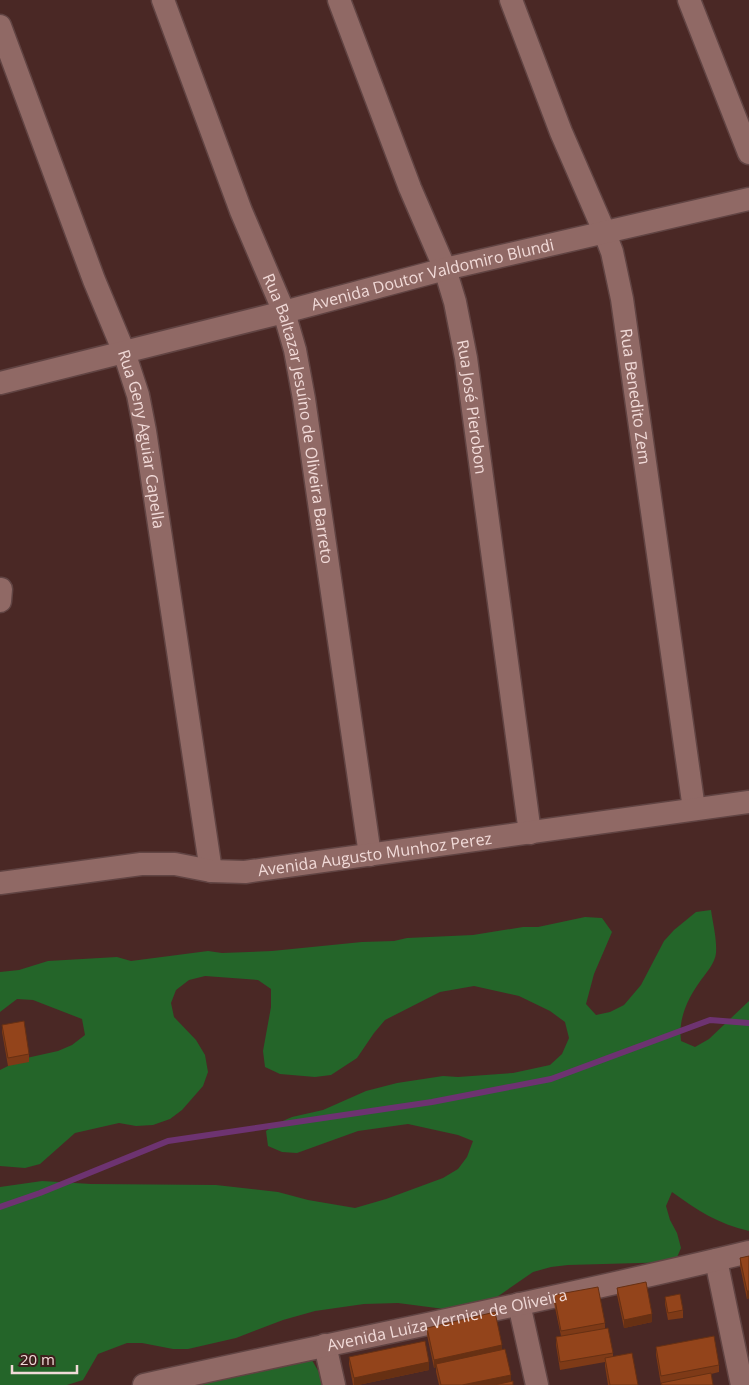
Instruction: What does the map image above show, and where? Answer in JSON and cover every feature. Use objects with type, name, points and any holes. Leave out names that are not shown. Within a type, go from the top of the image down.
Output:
[{"type":"street","name":"Rua Baltazar Jesuíno de Oliveira Barreto","points":[[163,0],[241,210],[284,312],[294,350],[304,399],[370,855]]},
{"type":"street","name":"Rua José Pierobon","points":[[339,0],[410,188],[445,268],[455,302],[466,358],[530,833]]},
{"type":"street","name":"Rua Benedito Zem","points":[[511,0],[561,132],[612,252],[622,299],[694,809]]},
{"type":"street","points":[[689,0],[749,153]]},
{"type":"street","name":"Rua Geny Aguiar Capella","points":[[0,26],[94,280],[124,352],[138,395],[211,871]]},
{"type":"street","name":"Avenida Doutor Valdomiro Blundi","points":[[0,383],[284,312],[445,268],[749,199]]},
{"type":"street","name":"Avenida Augusto Munhoz Perez","points":[[0,883],[141,864],[175,864],[211,871],[245,872],[749,802]]},
{"type":"street","name":"Avenida Luiza Vernier de Oliveira","points":[[144,1385],[749,1252]]},
{"type":"street","points":[[716,1260],[742,1385]]},
{"type":"street","points":[[519,1304],[537,1385]]},
{"type":"street","points":[[325,1345],[334,1385]]},
{"type":"green space","points":[[711,910],[716,942],[715,957],[685,1009],[680,1033],[681,1041],[695,1047],[709,1039],[749,1001],[749,1231],[708,1216],[672,1192],[666,1206],[681,1248],[675,1262],[551,1267],[533,1272],[494,1299],[479,1306],[444,1309],[398,1303],[364,1304],[315,1311],[283,1320],[236,1338],[188,1349],[127,1343],[98,1354],[83,1380],[67,1385],[0,1385],[0,1187],[42,1181],[91,1184],[216,1185],[278,1192],[308,1200],[355,1208],[443,1178],[458,1169],[467,1157],[473,1141],[458,1135],[408,1124],[358,1131],[297,1153],[282,1152],[268,1146],[266,1131],[292,1117],[323,1110],[366,1091],[397,1083],[443,1076],[458,1077],[513,1073],[550,1065],[562,1054],[569,1038],[565,1022],[550,1011],[519,996],[474,986],[440,992],[385,1020],[357,1058],[331,1075],[315,1077],[280,1074],[265,1067],[263,1051],[271,1007],[271,989],[258,980],[205,976],[189,980],[176,990],[171,1003],[174,1017],[196,1040],[205,1055],[208,1072],[203,1086],[182,1110],[170,1119],[153,1125],[136,1126],[119,1123],[75,1133],[40,1164],[25,1168],[0,1166],[0,1070],[22,1059],[58,1051],[72,1045],[85,1035],[82,1019],[33,1000],[17,999],[0,1012],[0,972],[19,970],[48,961],[117,957],[131,961],[208,951],[222,953],[272,951],[362,942],[394,941],[407,938],[473,935],[523,927],[538,927],[585,917],[602,918],[612,932],[594,974],[586,1004],[596,1015],[610,1012],[624,1005],[641,985],[664,941],[674,930],[696,912]]},
{"type":"green space","points":[[309,1355],[320,1374],[323,1385],[168,1385]]},
{"type":"building","points":[[24,1021],[29,1054],[8,1058],[2,1025]]},
{"type":"building","points":[[749,1256],[749,1291],[747,1291],[740,1258]]},
{"type":"building","points":[[646,1282],[652,1314],[624,1320],[617,1288]]},
{"type":"building","points":[[598,1287],[605,1323],[561,1331],[554,1295]]},
{"type":"building","points":[[680,1294],[683,1310],[668,1313],[665,1297]]},
{"type":"building","points":[[495,1312],[502,1345],[434,1360],[427,1328]]},
{"type":"building","points":[[608,1328],[613,1353],[560,1362],[556,1337]]},
{"type":"building","points":[[714,1336],[719,1365],[661,1376],[656,1347]]},
{"type":"building","points":[[425,1341],[429,1362],[354,1378],[349,1357]]},
{"type":"building","points":[[505,1349],[511,1375],[462,1385],[441,1385],[436,1364]]},
{"type":"building","points":[[632,1353],[638,1385],[610,1385],[605,1358]]},
{"type":"building","points":[[711,1373],[713,1385],[662,1385],[661,1383]]},
{"type":"building","points":[[513,1381],[513,1385],[494,1385]]},
{"type":"waterway","points":[[0,1207],[40,1193],[168,1141],[432,1102],[551,1079],[710,1020],[749,1023]]}]
